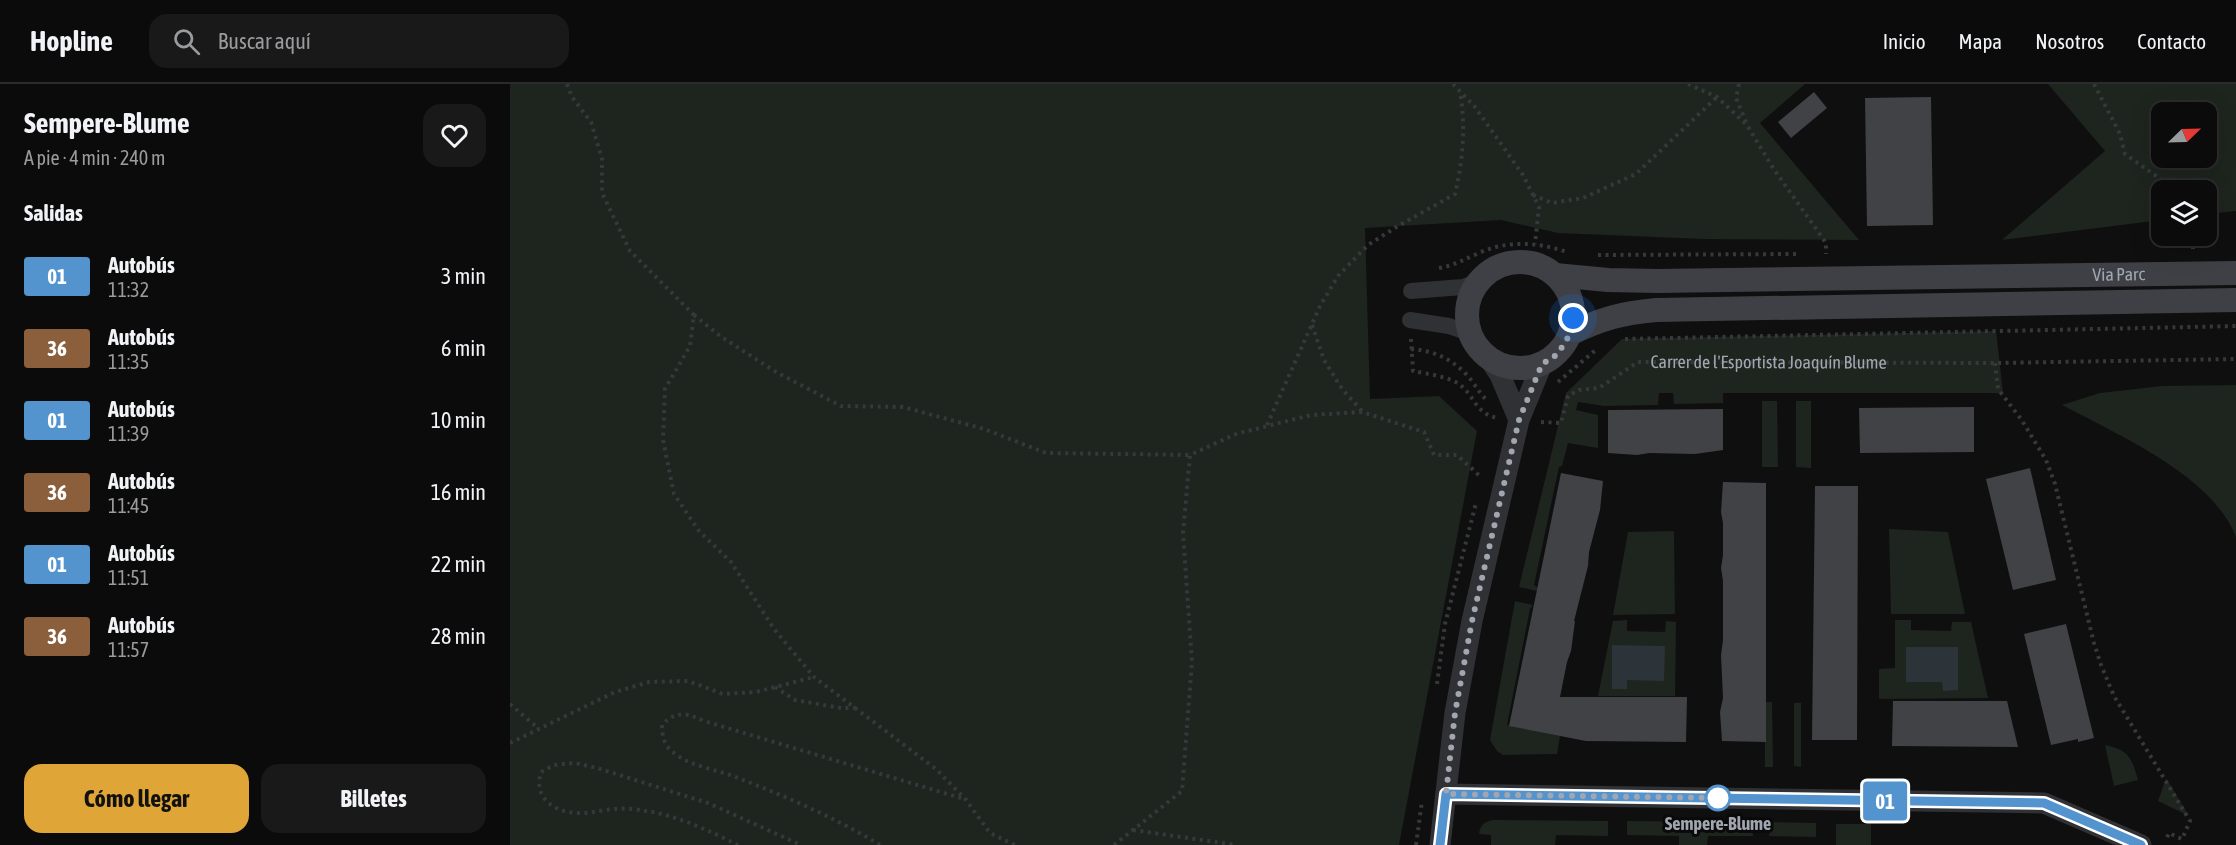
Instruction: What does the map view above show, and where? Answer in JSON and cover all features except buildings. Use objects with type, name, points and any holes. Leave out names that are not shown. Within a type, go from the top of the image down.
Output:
[{"type":"main road","points":[[1523,261],[1540,265],[1556,275],[1566,287],[1572,302],[1573,318],[1570,334],[1563,346],[1554,357],[1530,368],[1516,369],[1491,361],[1478,349],[1469,333],[1466,316],[1468,298],[1477,282],[1489,270],[1505,263],[1523,261]]},
{"type":"main road","name":"Via Parc","points":[[1556,275],[1608,280],[1657,281],[2236,273]]},
{"type":"main road","name":"Via Parc","points":[[1570,334],[1624,313],[1656,310],[2236,300]]},
{"type":"street","points":[[1411,291],[1462,286],[1477,282]]},
{"type":"street","points":[[1410,320],[1449,326],[1469,333]]},
{"type":"street","points":[[1491,361],[1500,375],[1516,414]]},
{"type":"street","points":[[1440,845],[1455,713],[1472,621],[1516,414],[1542,364]]},
{"type":"street","points":[[1446,794],[2044,803],[2141,845]]},
{"type":"path","points":[[567,84],[573,97],[591,122],[602,159],[602,193],[630,251],[694,315],[720,336],[776,372],[841,406],[903,407],[984,429],[1046,453],[1190,455],[1236,434],[1267,426],[1311,415],[1362,412],[1424,432],[1434,455],[1457,455],[1482,478]]},
{"type":"path","points":[[1453,84],[1475,107],[1523,175],[1539,207],[1535,244]]},
{"type":"path","points":[[1688,84],[1717,97],[1747,125]]},
{"type":"path","points":[[1739,84],[1736,98],[1747,125],[1773,168],[1826,243],[1826,254]]},
{"type":"path","points":[[2094,84],[2120,134],[2125,154],[2162,180]]},
{"type":"path","points":[[1267,426],[1320,306],[1338,276],[1368,245],[1407,220],[1455,194],[1461,169],[1464,115],[1460,92]]},
{"type":"path","points":[[1533,195],[1552,202],[1583,198],[1636,174],[1717,97]]},
{"type":"path","points":[[694,315],[690,346],[665,389],[663,440],[674,494],[699,531],[731,562],[774,629],[814,677],[936,769],[966,800],[990,833],[1015,845]]},
{"type":"path","points":[[1312,325],[1324,360],[1342,389],[1362,412]]},
{"type":"path","points":[[1616,340],[2236,327]]},
{"type":"path","points":[[1554,386],[1574,367],[1603,346]]},
{"type":"path","points":[[1411,349],[1426,350],[1443,356],[1461,367],[1483,397],[1516,414]]},
{"type":"path","name":"Carrer de l'Esportista Joaquín Blume","points":[[1516,414],[1561,423],[1568,396],[1579,390],[1599,388],[1638,362],[1995,363],[2236,359]]},
{"type":"path","points":[[1995,363],[1998,389],[2021,419],[2055,484],[2094,643],[2114,696],[2190,821],[2182,839],[2169,833],[2166,840]]},
{"type":"path","points":[[1114,845],[1182,791],[1192,662],[1183,533],[1190,455]]},
{"type":"path","points":[[510,743],[615,692],[649,682],[688,681],[723,694],[756,692],[814,677]]},
{"type":"path","points":[[774,687],[795,700],[842,708],[856,708]]},
{"type":"path","points":[[510,704],[539,729]]},
{"type":"path","points":[[880,845],[804,805],[737,777],[681,758],[672,752],[662,738],[662,725],[669,717],[680,714],[692,715],[705,721],[966,800]]},
{"type":"path","points":[[738,845],[680,821],[648,811],[615,809],[583,814],[559,810],[544,799],[538,784],[541,772],[554,765],[574,763],[616,773],[708,803],[801,845]]},
{"type":"path","points":[[1133,830],[1236,845]]},
{"type":"shaded area","points":[[510,84],[1805,84],[1760,123],[1859,240],[1704,239],[1558,233],[1501,220],[1365,228],[1370,399],[1439,396],[1477,431],[1399,845],[510,845]]},
{"type":"shaded area","points":[[2048,84],[2236,84],[2236,211],[2217,213],[2217,180],[2151,180],[2151,221],[2002,240],[2105,151]]},
{"type":"shaded area","points":[[1996,331],[2003,393],[1723,393],[1723,403],[1674,404],[1673,393],[1659,393],[1658,405],[1604,406],[1578,402],[1576,410],[1598,415],[1598,448],[1568,443],[1562,466],[1559,467],[1534,585],[1538,588],[1537,591],[1519,587],[1566,393],[1622,339]]},
{"type":"shaded area","points":[[2236,385],[2236,537],[2224,515],[2207,494],[2185,476],[2161,459],[2062,405],[2100,393],[2162,386]]},
{"type":"shaded area","points":[[1762,401],[1777,401],[1778,467],[1762,467]]},
{"type":"shaded area","points":[[1796,401],[1811,401],[1811,468],[1796,467]]},
{"type":"shaded area","points":[[1889,529],[1948,532],[1965,614],[1891,614]]},
{"type":"shaded area","points":[[1674,531],[1675,614],[1613,615],[1628,532]]},
{"type":"shaded area","points":[[1515,601],[1533,605],[1530,609],[1507,725],[1560,736],[1557,754],[1503,755],[1497,751],[1490,740]]},
{"type":"shaded area","points":[[1627,620],[1627,631],[1665,632],[1666,621],[1676,622],[1675,696],[1598,696],[1613,621]]},
{"type":"shaded area","points":[[1895,620],[1911,620],[1911,630],[1951,631],[1952,622],[1971,622],[1988,698],[1879,699],[1879,669],[1895,668]]},
{"type":"shaded area","points":[[1612,645],[1665,646],[1664,681],[1627,680],[1627,689],[1612,689]]},
{"type":"shaded area","points":[[1906,647],[1958,647],[1958,690],[1943,691],[1942,682],[1906,682]]},
{"type":"shaded area","points":[[1765,702],[1772,702],[1773,767],[1765,767]]},
{"type":"shaded area","points":[[1794,703],[1801,703],[1801,767],[1794,766]]},
{"type":"shaded area","points":[[2105,745],[2119,749],[2128,756],[2138,780],[2114,786]]},
{"type":"shaded area","points":[[2166,778],[2189,816],[2158,801]]},
{"type":"shaded area","points":[[1493,820],[1608,821],[1608,836],[1556,835],[1555,845],[1491,845],[1491,835],[1479,834],[1483,824]]},
{"type":"shaded area","points":[[1627,821],[1752,822],[1753,836],[1708,836],[1707,845],[1679,845],[1679,836],[1627,835]]},
{"type":"shaded area","points":[[1770,822],[1816,823],[1816,837],[1769,836]]},
{"type":"shaded area","points":[[1836,824],[1871,824],[1871,845],[1836,845]]},
{"type":"bus line","name":"01","points":[[1440,845],[1446,794],[2044,803],[2141,845]]},
{"type":"place","name":"Sempere-Blume","points":[[1718,798]]},
{"type":"route","points":[[1573,318],[1570,334],[1563,346],[1554,357],[1542,364],[1519,420],[1472,621],[1455,713],[1446,794],[1718,798]]}]
